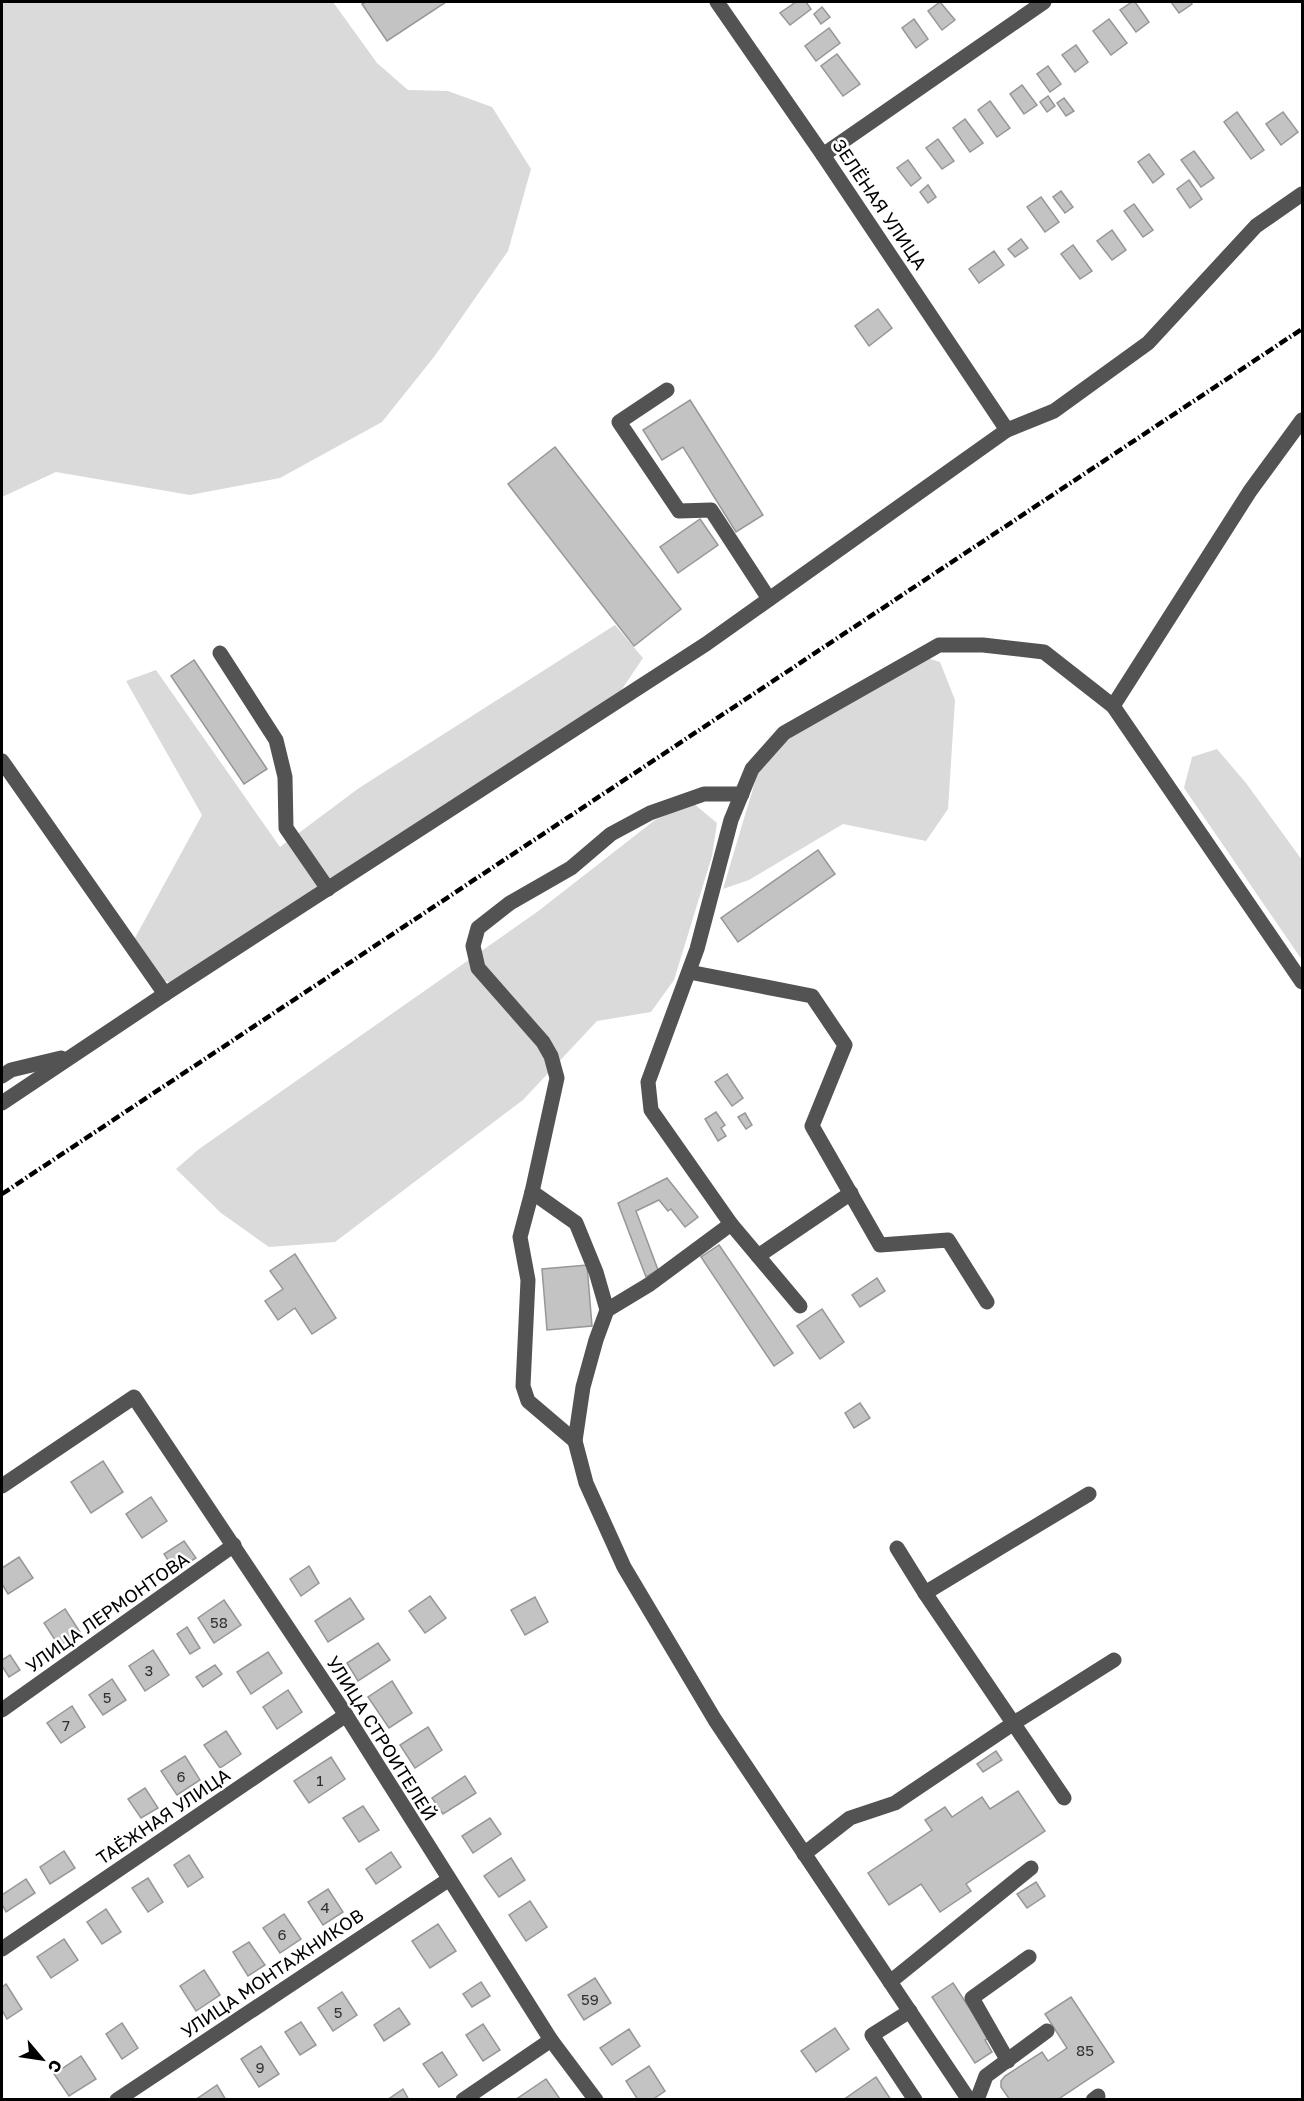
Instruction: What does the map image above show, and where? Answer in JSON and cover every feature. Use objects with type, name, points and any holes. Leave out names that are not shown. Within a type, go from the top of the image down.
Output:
[{"type":"street","name":"ЗЕЛЁНАЯ УЛИЦА","points":[[717,2],[823,155],[1007,430]]},
{"type":"street","points":[[823,155],[1044,2]]},
{"type":"street","points":[[2,1103],[165,994],[629,694],[769,599],[1007,430],[1054,411],[1148,344],[1256,226],[1302,194]]},
{"type":"street","points":[[667,390],[619,422],[679,511],[711,510],[769,599]]},
{"type":"street","points":[[1113,706],[1250,491],[1302,420]]},
{"type":"street","points":[[800,1306],[731,1224],[651,1110],[648,1082],[697,949],[731,820],[752,769],[784,733],[939,645],[983,645],[1044,652],[1113,706],[1302,982]]},
{"type":"street","points":[[220,653],[276,740],[285,777],[286,828],[328,889]]},
{"type":"street","points":[[2,761],[165,994]]},
{"type":"street","points":[[575,1441],[528,1401],[523,1386],[528,1280],[520,1237],[557,1078],[551,1056],[543,1042],[478,968],[473,946],[478,928],[510,903],[572,868],[611,834],[650,813],[704,794],[742,794]]},
{"type":"street","points":[[689,972],[812,996],[845,1045],[812,1126],[880,1245],[948,1240],[987,1302]]},
{"type":"street","points":[[2,1057],[6,1073],[74,1055]]},
{"type":"street","points":[[532,1192],[576,1223],[596,1272],[607,1310],[596,1340],[584,1387],[575,1441],[586,1483],[624,1567],[715,1720],[969,2100]]},
{"type":"street","points":[[758,1256],[851,1193]]},
{"type":"street","points":[[607,1310],[650,1284],[731,1224]]},
{"type":"street","name":"УЛИЦА СТРОИТЕЛЕЙ","points":[[2,1486],[134,1397],[346,1715],[551,2040],[596,2100]]},
{"type":"street","points":[[925,1593],[1089,1494]]},
{"type":"street","name":"УЛИЦА ЛЕРМОНТОВА","points":[[2,1710],[234,1545]]},
{"type":"street","points":[[897,1548],[1064,1798]]},
{"type":"street","points":[[804,1854],[850,1818],[895,1803],[1014,1723],[1114,1660]]},
{"type":"street","name":"ТАЁЖНАЯ УЛИЦА","points":[[2,1949],[346,1715]]},
{"type":"street","points":[[890,1982],[1031,1868]]},
{"type":"street","name":"УЛИЦА МОНТАЖНИКОВ","points":[[117,2100],[448,1880]]},
{"type":"street","points":[[1008,2061],[972,1998],[1029,1957]]},
{"type":"street","points":[[910,2011],[872,2036],[915,2100]]},
{"type":"street","points":[[977,2100],[986,2076],[1047,2031]]},
{"type":"street","points":[[463,2100],[551,2040]]},
{"type":"shaded area","points":[[2,2],[333,2],[377,63],[408,90],[448,91],[492,107],[531,169],[508,251],[434,357],[382,422],[280,478],[190,495],[56,472],[2,497]]},
{"type":"shaded area","points":[[615,625],[643,658],[610,707],[173,983],[150,977],[130,947],[202,815],[126,681],[156,670],[280,847],[359,788]]},
{"type":"shaded area","points":[[911,653],[940,662],[955,700],[948,809],[926,841],[843,824],[749,880],[723,889],[763,755]]},
{"type":"shaded area","points":[[1217,749],[1246,783],[1302,860],[1302,960],[1184,788],[1192,757]]},
{"type":"shaded area","points":[[693,803],[717,823],[712,856],[674,980],[651,1012],[597,1021],[523,1100],[335,1242],[269,1247],[221,1213],[176,1169],[199,1149],[537,912],[655,820]]},
{"type":"building","points":[[366,2],[446,2],[387,41],[362,4]]},
{"type":"building","points":[[796,2],[806,2],[811,9],[790,25],[780,13]]},
{"type":"building","points":[[940,2],[955,20],[942,30],[928,11]]},
{"type":"building","points":[[1135,2],[1149,22],[1136,32],[1120,10]]},
{"type":"building","points":[[1171,2],[1191,2],[1192,4],[1179,13]]},
{"type":"building","points":[[822,7],[830,17],[821,24],[814,14]]},
{"type":"building","points":[[914,19],[928,39],[916,48],[902,28]]},
{"type":"building","points":[[1109,19],[1127,43],[1111,55],[1093,31]]},
{"type":"building","points":[[829,28],[840,43],[816,61],[805,46]]},
{"type":"building","points":[[1076,45],[1088,62],[1075,72],[1062,55]]},
{"type":"building","points":[[837,54],[860,84],[843,96],[821,66]]},
{"type":"building","points":[[1048,66],[1061,84],[1050,92],[1037,74]]},
{"type":"building","points":[[1022,85],[1037,105],[1024,114],[1010,94]]},
{"type":"building","points":[[1048,96],[1055,106],[1047,112],[1040,102]]},
{"type":"building","points":[[1064,98],[1074,111],[1066,116],[1057,103]]},
{"type":"building","points":[[990,101],[1010,128],[997,137],[978,110]]},
{"type":"building","points":[[1237,112],[1264,150],[1251,159],[1224,122]]},
{"type":"building","points":[[1283,112],[1298,132],[1281,145],[1266,124]]},
{"type":"building","points":[[965,119],[983,143],[970,152],[953,128]]},
{"type":"building","points":[[938,139],[954,161],[942,169],[926,148]]},
{"type":"building","points":[[1194,151],[1214,178],[1201,187],[1181,160]]},
{"type":"building","points":[[1149,154],[1164,174],[1153,183],[1138,162]]},
{"type":"building","points":[[908,160],[921,178],[911,186],[897,168]]},
{"type":"building","points":[[1189,180],[1202,199],[1190,208],[1177,189]]},
{"type":"building","points":[[928,185],[936,197],[928,203],[920,192]]},
{"type":"building","points":[[1061,191],[1073,207],[1065,213],[1053,197]]},
{"type":"building","points":[[1041,197],[1059,222],[1045,232],[1027,207]]},
{"type":"building","points":[[1134,204],[1153,230],[1143,237],[1124,211]]},
{"type":"building","points":[[1112,230],[1126,250],[1112,260],[1097,241]]},
{"type":"building","points":[[1021,239],[1028,248],[1015,257],[1008,249]]},
{"type":"building","points":[[1073,245],[1092,271],[1080,279],[1061,254]]},
{"type":"building","points":[[994,251],[1004,265],[979,283],[969,269]]},
{"type":"building","points":[[878,309],[892,328],[869,346],[855,326]]},
{"type":"building","points":[[690,400],[763,515],[736,532],[683,447],[662,460],[643,430]]},
{"type":"building","points":[[555,447],[681,609],[634,646],[508,484]]},
{"type":"building","points":[[700,519],[718,545],[678,573],[660,547]]},
{"type":"building","points":[[194,660],[267,769],[244,784],[171,676]]},
{"type":"building","points":[[818,850],[835,874],[738,942],[721,918]]},
{"type":"building","points":[[727,1074],[743,1098],[732,1106],[715,1082]]},
{"type":"building","points":[[716,1112],[725,1125],[721,1128],[726,1136],[718,1141],[705,1119]]},
{"type":"building","points":[[745,1113],[752,1125],[746,1129],[738,1117]]},
{"type":"building","points":[[667,1178],[698,1217],[685,1227],[671,1209],[668,1211],[659,1200],[636,1211],[658,1270],[646,1277],[618,1203]]},
{"type":"building","points":[[719,1245],[793,1353],[774,1366],[701,1257]]},
{"type":"building","points":[[295,1254],[336,1318],[312,1334],[295,1308],[278,1320],[265,1301],[283,1289],[270,1271]]},
{"type":"building","points":[[587,1265],[592,1326],[547,1330],[542,1269]]},
{"type":"building","points":[[877,1278],[885,1291],[860,1307],[852,1295]]},
{"type":"building","points":[[822,1309],[844,1342],[820,1359],[797,1326]]},
{"type":"building","points":[[860,1403],[870,1418],[854,1428],[845,1413]]},
{"type":"building","points":[[103,1461],[123,1492],[91,1513],[71,1482]]},
{"type":"building","points":[[151,1497],[167,1521],[142,1538],[126,1514]]},
{"type":"building","points":[[184,1541],[196,1558],[175,1571],[164,1554]]},
{"type":"building","points":[[19,1557],[33,1578],[8,1594],[2,1584],[2,1568]]},
{"type":"building","points":[[309,1566],[319,1583],[301,1596],[290,1579]]},
{"type":"building","points":[[430,1596],[446,1618],[425,1633],[409,1611]]},
{"type":"building","points":[[535,1597],[548,1622],[525,1635],[511,1610]]},
{"type":"building","points":[[350,1598],[364,1619],[328,1642],[315,1621]]},
{"type":"building","points":[[224,1600],[241,1625],[214,1643],[198,1618]]},
{"type":"building","points":[[65,1609],[80,1632],[59,1646],[44,1623]]},
{"type":"building","points":[[187,1627],[200,1648],[190,1654],[177,1634]]},
{"type":"building","points":[[378,1643],[390,1660],[358,1681],[347,1663]]},
{"type":"building","points":[[153,1650],[169,1675],[145,1691],[129,1666]]},
{"type":"building","points":[[268,1652],[282,1673],[251,1694],[237,1672]]},
{"type":"building","points":[[10,1655],[20,1670],[9,1677],[2,1666],[2,1660]]},
{"type":"building","points":[[215,1665],[222,1674],[203,1687],[196,1677]]},
{"type":"building","points":[[112,1679],[126,1700],[103,1715],[89,1695]]},
{"type":"building","points":[[392,1681],[412,1713],[389,1728],[368,1697]]},
{"type":"building","points":[[288,1690],[302,1712],[277,1729],[263,1707]]},
{"type":"building","points":[[72,1706],[85,1727],[61,1743],[47,1723]]},
{"type":"building","points":[[428,1727],[442,1750],[415,1768],[400,1745]]},
{"type":"building","points":[[226,1731],[241,1754],[220,1768],[204,1745]]},
{"type":"building","points":[[996,1751],[1002,1760],[983,1772],[977,1764]]},
{"type":"building","points":[[185,1756],[200,1780],[177,1795],[161,1771]]},
{"type":"building","points":[[331,1757],[345,1779],[309,1803],[294,1781]]},
{"type":"building","points":[[465,1776],[476,1793],[443,1814],[432,1798]]},
{"type":"building","points":[[145,1788],[158,1808],[141,1818],[128,1799]]},
{"type":"building","points":[[1018,1791],[1045,1831],[966,1884],[971,1891],[940,1912],[921,1884],[889,1905],[868,1873],[932,1830],[925,1820],[945,1807],[952,1817],[982,1797],[990,1809]]},
{"type":"building","points":[[363,1806],[379,1830],[359,1842],[343,1818]]},
{"type":"building","points":[[490,1818],[501,1834],[473,1853],[462,1836]]},
{"type":"building","points":[[64,1851],[75,1868],[50,1884],[40,1867]]},
{"type":"building","points":[[391,1852],[401,1867],[376,1884],[366,1869]]},
{"type":"building","points":[[189,1855],[203,1877],[188,1887],[174,1865]]},
{"type":"building","points":[[511,1858],[525,1880],[499,1897],[484,1876]]},
{"type":"building","points":[[148,1878],[163,1902],[148,1912],[132,1888]]},
{"type":"building","points":[[26,1879],[35,1893],[6,1912],[2,1904],[2,1895]]},
{"type":"building","points":[[1036,1882],[1045,1896],[1027,1908],[1017,1894]]},
{"type":"building","points":[[328,1889],[343,1912],[323,1925],[308,1902]]},
{"type":"building","points":[[530,1901],[547,1927],[526,1941],[509,1915]]},
{"type":"building","points":[[106,1909],[121,1932],[102,1944],[87,1922]]},
{"type":"building","points":[[284,1914],[301,1939],[280,1953],[263,1928]]},
{"type":"building","points":[[438,1924],[456,1951],[430,1968],[412,1941]]},
{"type":"building","points":[[64,1939],[78,1960],[51,1978],[37,1957]]},
{"type":"building","points":[[249,1942],[265,1965],[248,1976],[233,1952]]},
{"type":"building","points":[[204,1970],[220,1995],[196,2011],[180,1986]]},
{"type":"building","points":[[595,1978],[611,2003],[584,2020],[568,1995]]},
{"type":"building","points":[[481,1982],[490,1996],[472,2007],[463,1994]]},
{"type":"building","points":[[953,1983],[989,2038],[985,2040],[992,2052],[975,2063],[932,1997]]},
{"type":"building","points":[[6,1984],[22,2009],[7,2019],[2,2010],[2,1987]]},
{"type":"building","points":[[342,1992],[357,2015],[333,2031],[318,2008]]},
{"type":"building","points":[[1071,1997],[1114,2062],[1057,2100],[1010,2100],[1001,2087],[1001,2081],[1005,2076],[1042,2052],[1048,2061],[1067,2048],[1045,2014]]},
{"type":"building","points":[[399,2008],[410,2024],[384,2041],[374,2025]]},
{"type":"building","points":[[301,2022],[316,2045],[300,2055],[285,2032]]},
{"type":"building","points":[[122,2023],[138,2048],[122,2059],[106,2034]]},
{"type":"building","points":[[483,2024],[500,2050],[483,2061],[466,2035]]},
{"type":"building","points":[[835,2028],[849,2049],[816,2072],[801,2051]]},
{"type":"building","points":[[629,2029],[640,2046],[612,2065],[600,2048]]},
{"type":"building","points":[[261,2046],[279,2074],[259,2087],[241,2059]]},
{"type":"building","points":[[442,2052],[457,2075],[439,2087],[423,2064]]},
{"type":"building","points":[[81,2056],[96,2079],[69,2096],[54,2074]]},
{"type":"building","points":[[649,2066],[665,2091],[652,2100],[638,2100],[626,2081]]},
{"type":"building","points":[[876,2077],[891,2100],[843,2100]]},
{"type":"building","points":[[546,2079],[560,2099],[515,2100]]},
{"type":"building","points":[[217,2085],[226,2100],[195,2100]]},
{"type":"building","points":[[403,2089],[409,2100],[387,2100]]},
{"type":"railway","points":[[2,1194],[1302,329]]}]
